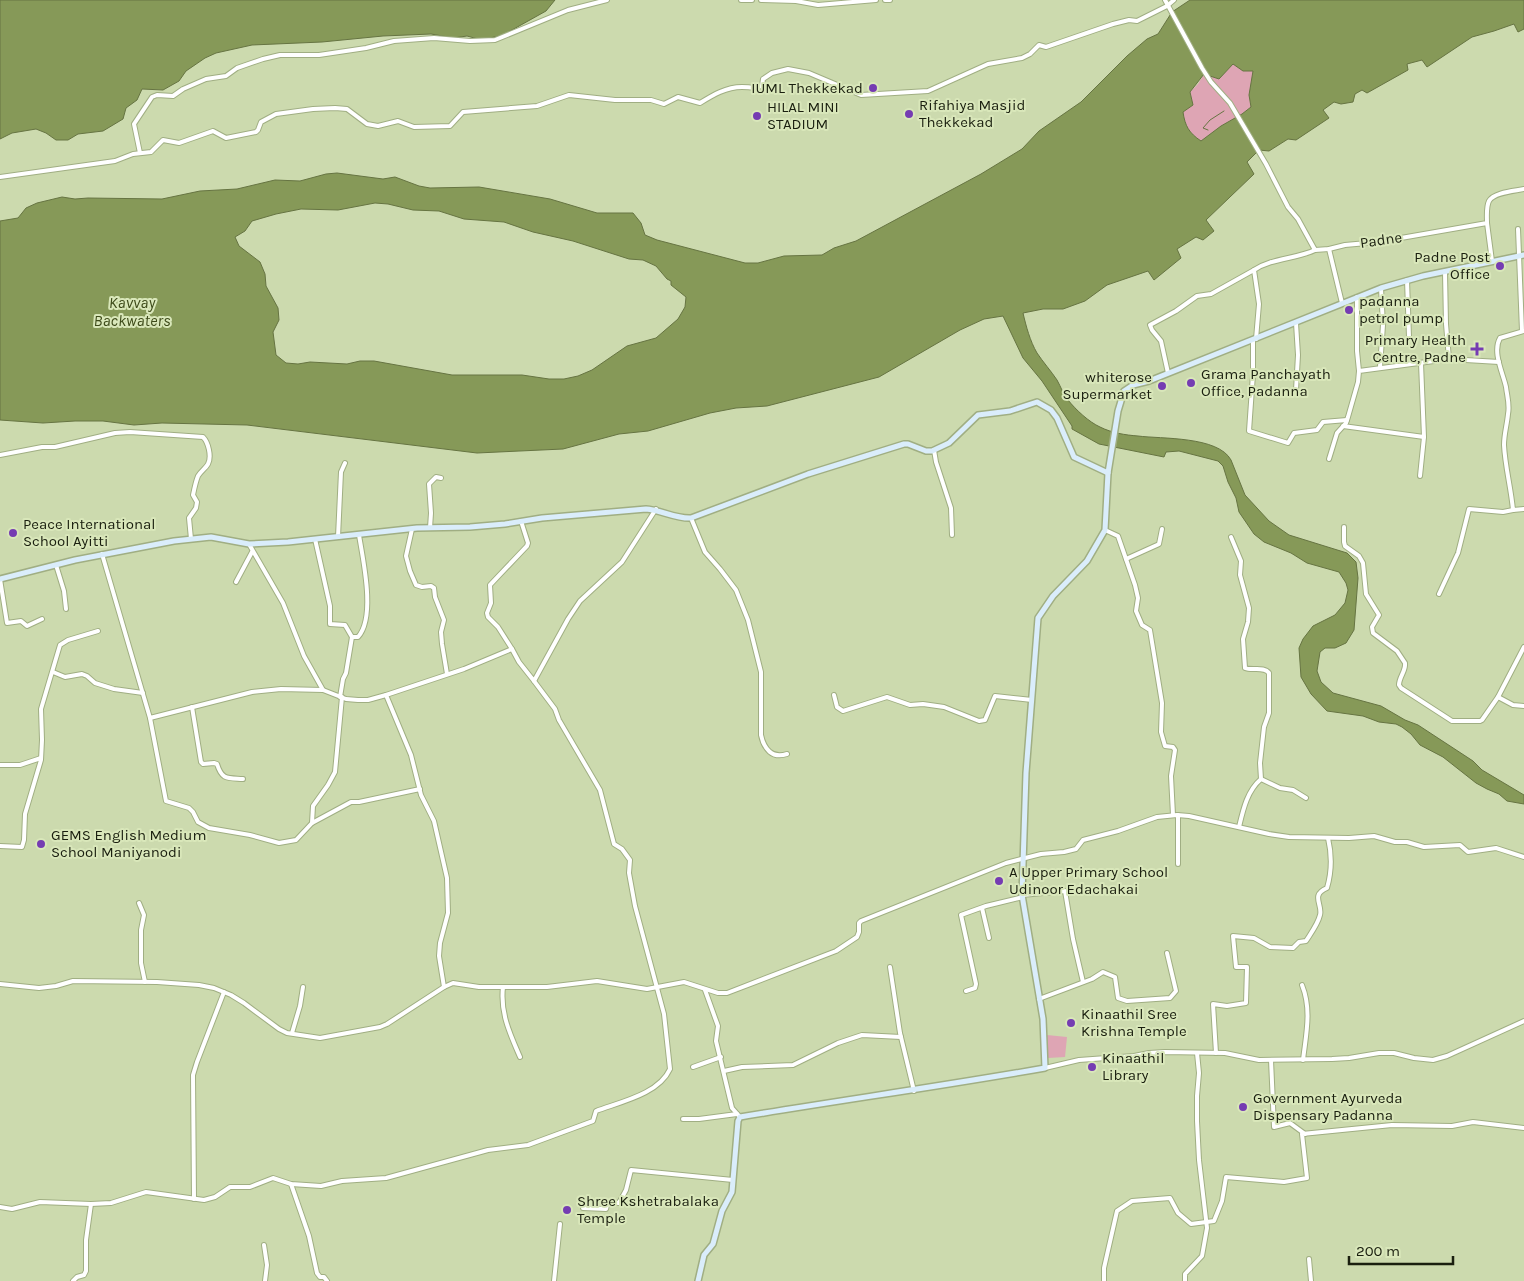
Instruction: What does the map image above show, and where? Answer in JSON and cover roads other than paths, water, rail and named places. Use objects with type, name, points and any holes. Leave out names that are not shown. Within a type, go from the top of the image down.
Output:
[{"type":"main road","points":[[698,1281],[704,1255],[713,1244],[722,1211],[732,1192],[739,1116],[914,1091],[1045,1068],[1043,1019],[1022,896],[1026,773],[1038,618],[1053,596],[1087,561],[1106,530],[1108,473],[1122,395],[1128,388],[1381,288],[1407,280],[1522,256]]},
{"type":"main road","points":[[0,579],[102,554],[174,540],[211,537],[249,544],[412,529],[470,527],[574,514],[646,509],[656,509],[681,517],[691,518],[808,474],[904,444],[926,450],[934,450],[949,443],[978,415],[1010,411],[1037,402],[1051,410],[1057,418],[1074,457],[1108,473]]},
{"type":"street","points":[[140,153],[134,124],[152,97],[157,95],[173,96],[188,86],[212,77],[226,76],[237,68],[254,61],[280,55],[314,56],[394,41],[434,38],[470,41],[495,40],[568,10],[607,0]]},
{"type":"street","points":[[741,0],[752,0]]},
{"type":"street","points":[[761,0],[796,1],[818,5],[876,0]]},
{"type":"street","points":[[885,0],[890,0]]},
{"type":"street","points":[[1165,0],[1202,68],[1211,82],[1230,103],[1266,164],[1288,207],[1298,219],[1315,250]]},
{"type":"street","points":[[0,177],[115,161],[140,153],[151,152],[163,140],[179,143],[213,131],[226,138],[256,132],[261,122],[276,114],[313,109],[347,109],[367,124],[378,126],[398,121],[414,126],[450,126],[463,112],[537,106],[569,95],[615,100],[651,100],[664,104],[678,96],[697,100],[700,103],[724,90],[742,87],[754,89],[762,86],[763,79],[772,73],[788,69],[809,73],[861,95],[928,90],[988,64],[1022,58],[1030,54],[1039,45],[1046,47],[1112,24],[1129,20],[1137,21],[1167,6],[1174,0]]},
{"type":"street","points":[[1492,261],[1487,223],[1488,204],[1492,198],[1503,193],[1524,189]]},
{"type":"street","name":"Padne","points":[[1168,373],[1161,341],[1150,325],[1176,311],[1197,296],[1211,294],[1271,262],[1295,258],[1315,250],[1378,242],[1487,223]]},
{"type":"street","points":[[1513,510],[1504,446],[1504,430],[1508,415],[1508,405],[1497,343],[1500,338],[1523,331],[1522,256],[1518,229]]},
{"type":"street","points":[[1329,249],[1342,303]]},
{"type":"street","points":[[1254,270],[1259,304],[1254,339],[1249,432],[1288,443],[1294,432],[1317,430],[1320,424],[1327,421],[1347,420]]},
{"type":"street","points":[[1445,272],[1446,324],[1450,359]]},
{"type":"street","points":[[1407,280],[1409,337]]},
{"type":"street","points":[[1380,367],[1383,325],[1381,288]]},
{"type":"street","points":[[1329,459],[1336,433],[1347,420],[1360,371],[1357,297]]},
{"type":"street","points":[[1296,323],[1298,355],[1296,390]]},
{"type":"street","points":[[1360,371],[1450,359],[1499,362]]},
{"type":"street","points":[[1420,476],[1424,436],[1421,363]]},
{"type":"street","points":[[1343,426],[1424,436]]},
{"type":"street","points":[[0,455],[42,447],[55,447],[130,432],[203,437],[206,439],[210,459],[208,465],[197,477],[193,495],[197,502],[196,508],[189,518],[191,539]]},
{"type":"street","points":[[934,450],[951,508],[952,535]]},
{"type":"street","points":[[338,537],[344,463]]},
{"type":"street","points":[[430,528],[431,513],[428,484],[436,477],[441,478]]},
{"type":"street","points":[[534,681],[580,601],[622,562],[656,509]]},
{"type":"street","points":[[1439,594],[1458,553],[1469,510],[1503,512],[1524,509]]},
{"type":"street","points":[[691,518],[705,552],[720,568],[736,590],[748,620],[761,672],[761,735],[763,744],[772,753],[780,756],[787,754]]},
{"type":"street","points":[[0,1207],[12,1209],[40,1202],[91,1204],[111,1202],[146,1192],[209,1200],[230,1187],[250,1187],[273,1178],[291,1184],[321,1186],[342,1181],[386,1178],[488,1150],[528,1145],[595,1120],[594,1113],[596,1111],[648,1091],[668,1074],[670,1064],[664,1014],[635,906],[629,873],[630,860],[622,848],[614,844],[600,790],[559,720],[555,709],[519,662],[498,627],[488,617],[487,613],[491,603],[490,586],[527,546],[528,543],[521,521]]},
{"type":"street","points":[[1344,528],[1344,542],[1363,562],[1366,594],[1379,615],[1372,627],[1373,633],[1397,651],[1405,663],[1399,681],[1401,688],[1452,721],[1482,720],[1498,697],[1524,647]]},
{"type":"street","points":[[412,529],[406,559],[416,585],[434,588],[435,597],[444,620],[441,635],[447,674]]},
{"type":"street","points":[[1126,559],[1157,545],[1162,529]]},
{"type":"street","points":[[1106,530],[1118,536],[1138,598],[1136,611],[1142,625],[1150,630],[1162,703],[1161,732],[1165,746],[1173,747],[1175,750],[1171,776],[1178,864]]},
{"type":"street","points":[[352,637],[358,637],[362,632],[367,602],[365,565],[359,535]]},
{"type":"street","points":[[1231,537],[1241,561],[1240,575],[1249,608],[1248,622],[1243,639],[1244,668],[1267,670],[1269,673],[1269,713],[1264,727],[1260,763],[1261,779],[1245,803],[1239,827]]},
{"type":"street","points":[[312,823],[313,806],[335,772],[342,679],[346,673],[352,637],[345,625],[330,624],[330,606],[315,539]]},
{"type":"street","points":[[249,544],[283,603],[304,656],[323,690]]},
{"type":"street","points":[[236,582],[252,552]]},
{"type":"street","points":[[102,554],[150,718],[166,801],[189,808],[198,822],[209,828],[250,835],[280,843],[296,840],[312,823],[351,802],[420,789]]},
{"type":"street","points":[[56,565],[64,591],[66,609]]},
{"type":"street","points":[[0,579],[7,623],[21,621],[27,626],[42,619]]},
{"type":"street","points":[[0,846],[22,848],[25,814],[41,758],[41,708],[62,642],[98,631]]},
{"type":"street","points":[[150,718],[252,692],[281,689],[323,690],[341,697],[368,700],[464,669],[512,649]]},
{"type":"street","points":[[52,672],[66,677],[82,674],[95,683],[114,689],[143,693]]},
{"type":"street","points":[[386,695],[411,755],[421,795],[434,821],[448,878],[448,913],[440,943],[439,956],[444,986]]},
{"type":"street","points":[[834,695],[837,707],[843,711],[887,697],[910,705],[923,704],[944,707],[979,721],[985,720],[995,696],[1032,700]]},
{"type":"street","points":[[1498,697],[1513,705],[1524,706]]},
{"type":"street","points":[[192,707],[201,762],[203,764],[214,762],[224,777],[243,779]]},
{"type":"street","points":[[0,764],[20,764],[41,758]]},
{"type":"street","points":[[1261,779],[1280,788],[1293,790],[1306,798]]},
{"type":"street","points":[[0,984],[38,988],[56,986],[73,981],[145,982],[184,983],[214,988],[244,1003],[279,1029],[320,1038],[380,1027],[444,986],[453,983],[503,987],[547,987],[597,981],[647,989],[684,982],[705,990],[727,993],[820,958],[852,941],[859,932],[859,923],[861,921],[974,875],[1024,857],[1076,849],[1083,840],[1091,837],[1106,835],[1142,822],[1175,815],[1289,837],[1374,836],[1424,847],[1460,844],[1468,852],[1496,848],[1524,856]]},
{"type":"street","points":[[1216,1053],[1213,1004],[1227,1006],[1246,1003],[1247,967],[1236,967],[1232,936],[1254,938],[1270,946],[1293,948],[1299,942],[1306,941],[1320,916],[1318,895],[1320,891],[1327,888],[1330,879],[1332,861],[1328,838]]},
{"type":"street","points":[[966,991],[975,988],[976,984],[961,915],[1022,896],[1065,891],[1082,982]]},
{"type":"street","points":[[139,903],[144,915],[141,930],[141,963],[145,982]]},
{"type":"street","points":[[982,908],[989,938]]},
{"type":"street","points":[[1039,999],[1103,972],[1115,977],[1118,998],[1126,1001],[1170,998],[1176,992],[1167,953]]},
{"type":"street","points":[[890,967],[901,1037],[914,1091]]},
{"type":"street","points":[[1302,985],[1307,999],[1308,1021],[1303,1060]]},
{"type":"street","points":[[292,1033],[300,1006],[303,987]]},
{"type":"street","points":[[503,987],[502,1010],[508,1030],[520,1057]]},
{"type":"street","points":[[705,990],[718,1026],[715,1037],[732,1108],[739,1116]]},
{"type":"street","points":[[194,1199],[193,1075],[224,992]]},
{"type":"street","points":[[1045,1068],[1078,1060],[1134,1056],[1149,1053],[1225,1053],[1251,1059],[1303,1060],[1350,1058],[1389,1053],[1414,1058],[1440,1059],[1524,1021]]},
{"type":"street","points":[[724,1071],[742,1067],[793,1065],[838,1043],[862,1035],[901,1037]]},
{"type":"street","points":[[1184,1281],[1185,1274],[1202,1256],[1207,1228],[1199,1160],[1196,1096],[1200,1073],[1197,1052]]},
{"type":"street","points":[[693,1066],[721,1057]]},
{"type":"street","points":[[1271,1060],[1274,1127],[1290,1123],[1304,1134],[1392,1125],[1452,1126],[1473,1122],[1524,1128]]},
{"type":"street","points":[[682,1119],[739,1116]]},
{"type":"street","points":[[1104,1281],[1104,1268],[1117,1211],[1132,1201],[1170,1198],[1178,1214],[1191,1224],[1214,1221],[1222,1201],[1226,1177],[1284,1182],[1307,1178],[1302,1134],[1304,1134]]},
{"type":"street","points":[[583,1208],[606,1209],[608,1202],[619,1202],[626,1190],[631,1170],[733,1180]]},
{"type":"street","points":[[291,1184],[309,1236],[317,1273],[327,1281]]},
{"type":"street","points":[[73,1281],[77,1276],[84,1275],[86,1271],[86,1240],[91,1204]]},
{"type":"street","points":[[554,1281],[560,1224]]},
{"type":"street","points":[[264,1245],[267,1266],[265,1281]]},
{"type":"street","points":[[1309,1260],[1311,1281]]},
{"type":"water","points":[[0,0],[555,0],[546,11],[503,35],[490,38],[478,39],[467,36],[454,38],[431,34],[383,36],[322,42],[252,45],[216,53],[186,71],[179,81],[163,90],[142,89],[137,100],[126,108],[123,119],[103,131],[78,134],[68,140],[56,140],[36,129],[12,133],[0,139]]},
{"type":"water","name":"Kavvay Backwaters","points":[[1190,0],[1524,0],[1524,29],[1518,32],[1514,24],[1472,37],[1427,67],[1422,60],[1407,64],[1408,70],[1367,93],[1362,90],[1355,94],[1353,102],[1341,104],[1334,102],[1323,110],[1329,118],[1296,140],[1288,139],[1269,151],[1259,150],[1247,162],[1254,174],[1206,220],[1214,231],[1203,240],[1196,237],[1177,249],[1181,258],[1154,280],[1148,271],[1107,285],[1085,301],[1063,309],[1043,309],[1023,313],[1030,338],[1037,353],[1057,380],[1068,400],[1087,419],[1109,431],[1133,436],[1188,440],[1214,447],[1224,452],[1231,460],[1245,495],[1269,521],[1289,535],[1347,553],[1356,562],[1358,578],[1354,630],[1346,643],[1335,648],[1325,648],[1320,652],[1317,671],[1321,682],[1333,693],[1381,706],[1418,725],[1473,761],[1482,770],[1524,795],[1524,804],[1507,801],[1499,794],[1476,783],[1443,757],[1420,745],[1411,734],[1396,724],[1379,722],[1363,716],[1327,711],[1311,694],[1301,677],[1299,648],[1313,626],[1335,615],[1345,603],[1348,590],[1339,572],[1307,563],[1291,553],[1264,542],[1254,534],[1239,512],[1236,498],[1223,466],[1218,461],[1179,451],[1166,452],[1164,457],[1099,444],[1072,429],[1072,426],[1042,381],[1023,358],[1003,316],[984,319],[960,330],[879,377],[767,406],[736,408],[710,413],[648,431],[619,434],[563,449],[477,453],[247,425],[162,423],[134,425],[103,421],[43,423],[0,420],[0,221],[18,218],[26,208],[37,203],[62,197],[75,199],[162,199],[200,191],[237,189],[275,180],[300,181],[337,173],[383,179],[395,177],[430,188],[479,187],[550,199],[597,213],[633,213],[641,223],[645,235],[657,240],[745,263],[758,263],[784,256],[822,255],[834,248],[856,241],[981,174],[1022,149],[1039,131],[1081,102],[1127,56],[1147,39],[1158,34],[1172,12]],"holes":[[[1233,64],[1243,71],[1253,71],[1249,95],[1251,107],[1201,141],[1193,135],[1186,125],[1184,117],[1183,112],[1193,105],[1190,92],[1204,74],[1219,79]],[[375,203],[413,210],[439,211],[464,219],[504,222],[629,259],[643,260],[656,266],[671,281],[671,285],[686,297],[685,307],[678,319],[656,338],[627,346],[592,370],[564,379],[522,375],[452,375],[374,361],[360,361],[347,364],[286,363],[276,355],[273,332],[279,320],[278,308],[266,286],[265,274],[260,262],[239,246],[235,237],[245,231],[252,221],[276,214],[301,209],[338,210]]]},
{"type":"waterway","points":[[1208,130],[1203,128],[1210,120],[1224,111]]},
{"type":"place","name":"IUML Thekkekad","points":[[873,88]]},
{"type":"place","name":"Rifahiya Masjid Thekkekad","points":[[909,114]]},
{"type":"place","name":"HILAL MINI STADIUM","points":[[757,116]]},
{"type":"place","name":"Padne Post Office","points":[[1500,266]]},
{"type":"place","name":"padanna petrol pump","points":[[1349,310]]},
{"type":"place","name":"Primary Health Centre, Padne","points":[[1477,349]]},
{"type":"place","name":"Grama Panchayath Office, Padanna","points":[[1191,383]]},
{"type":"place","name":"whiterose Supermarket","points":[[1162,386]]},
{"type":"place","name":"Peace International School Ayitti","points":[[13,533]]},
{"type":"place","name":"GEMS English Medium School Maniyanodi","points":[[41,844]]},
{"type":"place","name":"A Upper Primary School Udinoor Edachakai","points":[[999,881]]},
{"type":"place","name":"Kinaathil Sree Krishna Temple","points":[[1071,1023]]},
{"type":"place","name":"Kinaathil Library","points":[[1092,1067]]},
{"type":"place","name":"Government Ayurveda Dispensary Padanna","points":[[1243,1107]]},
{"type":"place","name":"Shree Kshetrabalaka Temple","points":[[567,1210]]}]
